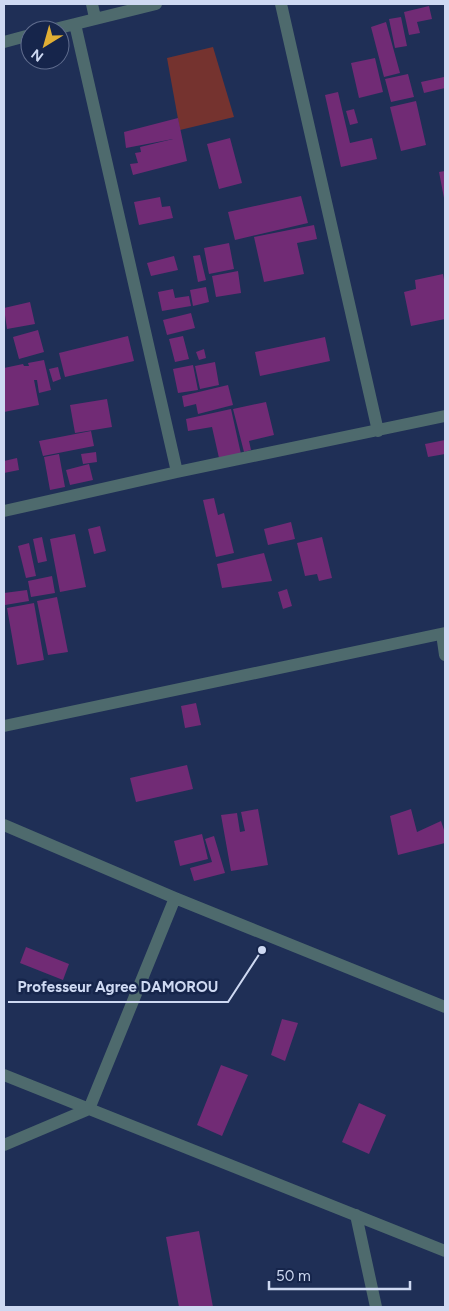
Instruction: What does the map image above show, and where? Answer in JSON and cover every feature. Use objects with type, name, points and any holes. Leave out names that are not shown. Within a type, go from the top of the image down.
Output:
[{"type":"street","points":[[92,4],[95,18]]},
{"type":"street","points":[[70,25],[156,4]]},
{"type":"street","points":[[281,4],[378,431]]},
{"type":"street","points":[[75,24],[177,472]]},
{"type":"street","points":[[4,42],[20,38]]},
{"type":"street","points":[[4,511],[177,472],[445,416]]},
{"type":"street","points":[[4,726],[444,634],[445,655]]},
{"type":"street","points":[[4,825],[175,898],[445,1007]]},
{"type":"street","points":[[4,1145],[89,1109],[175,898]]},
{"type":"street","points":[[4,1075],[445,1251]]},
{"type":"street","points":[[356,1215],[376,1307]]},
{"type":"shaded area","points":[[213,47],[234,117],[180,130],[167,58]]},
{"type":"building","points":[[429,6],[432,19],[417,22],[420,33],[409,35],[404,12]]},
{"type":"building","points":[[401,17],[407,46],[395,48],[389,19]]},
{"type":"building","points":[[386,22],[400,73],[384,77],[371,27]]},
{"type":"building","points":[[375,58],[383,92],[359,98],[351,63]]},
{"type":"building","points":[[408,74],[414,97],[391,102],[385,79]]},
{"type":"building","points":[[444,77],[445,88],[424,93],[421,82]]},
{"type":"building","points":[[338,92],[350,143],[372,138],[377,159],[341,167],[325,95]]},
{"type":"building","points":[[416,101],[426,145],[401,151],[390,107]]},
{"type":"building","points":[[354,109],[358,123],[350,125],[346,111]]},
{"type":"building","points":[[178,118],[187,161],[133,175],[130,164],[138,163],[135,153],[141,152],[140,147],[173,139],[126,148],[124,132]]},
{"type":"building","points":[[230,138],[242,183],[219,189],[207,144]]},
{"type":"building","points":[[445,171],[445,198],[444,198],[439,172]]},
{"type":"building","points":[[301,196],[308,223],[235,240],[228,212]]},
{"type":"building","points":[[160,197],[162,207],[170,206],[173,218],[139,225],[134,202]]},
{"type":"building","points":[[314,225],[317,239],[297,243],[304,274],[264,282],[254,237]]},
{"type":"building","points":[[229,243],[234,269],[209,274],[204,248]]},
{"type":"building","points":[[200,255],[206,280],[198,282],[193,256]]},
{"type":"building","points":[[174,256],[178,270],[151,276],[147,263]]},
{"type":"building","points":[[238,271],[241,293],[216,297],[212,276]]},
{"type":"building","points":[[443,274],[445,285],[445,319],[411,326],[404,292],[416,289],[415,280]]},
{"type":"building","points":[[206,287],[209,302],[193,306],[190,290]]},
{"type":"building","points":[[173,289],[175,298],[189,296],[191,306],[162,311],[158,292]]},
{"type":"building","points":[[30,302],[35,324],[7,329],[4,308]]},
{"type":"building","points":[[191,313],[195,328],[167,335],[163,320]]},
{"type":"building","points":[[38,330],[44,352],[19,359],[13,337]]},
{"type":"building","points":[[128,336],[134,361],[65,377],[59,353]]},
{"type":"building","points":[[183,336],[189,359],[175,362],[169,339]]},
{"type":"building","points":[[325,337],[330,361],[260,376],[255,352]]},
{"type":"building","points":[[204,349],[206,358],[199,360],[196,352]]},
{"type":"building","points":[[44,360],[51,390],[39,393],[37,380],[34,380],[39,405],[4,412],[4,368],[23,364],[24,366],[29,366],[28,363]]},
{"type":"building","points":[[215,362],[219,385],[200,389],[195,366]]},
{"type":"building","points":[[193,365],[198,390],[178,393],[173,369]]},
{"type":"building","points":[[58,367],[61,379],[53,382],[49,369]]},
{"type":"building","points":[[228,385],[233,405],[198,414],[196,404],[184,407],[182,396]]},
{"type":"building","points":[[107,399],[112,427],[75,433],[70,405]]},
{"type":"building","points":[[266,402],[274,435],[249,441],[251,450],[244,452],[233,409]]},
{"type":"building","points":[[231,409],[241,454],[219,458],[212,427],[188,431],[186,419]]},
{"type":"building","points":[[91,431],[94,446],[43,456],[39,441]]},
{"type":"building","points":[[445,440],[445,454],[428,457],[425,444]]},
{"type":"building","points":[[96,452],[97,462],[83,464],[81,454]]},
{"type":"building","points":[[59,454],[65,487],[50,490],[44,457]]},
{"type":"building","points":[[17,458],[19,470],[4,473],[4,461]]},
{"type":"building","points":[[89,464],[93,480],[70,485],[66,470]]},
{"type":"building","points":[[214,498],[218,515],[224,513],[234,553],[216,557],[203,500]]},
{"type":"building","points":[[291,522],[295,539],[268,545],[264,529]]},
{"type":"building","points":[[100,526],[106,551],[94,554],[88,529]]},
{"type":"building","points":[[75,534],[86,587],[60,592],[50,539]]},
{"type":"building","points":[[42,537],[47,561],[38,563],[33,539]]},
{"type":"building","points":[[322,537],[332,578],[319,581],[317,574],[305,576],[297,543]]},
{"type":"building","points":[[29,543],[36,576],[26,578],[18,546]]},
{"type":"building","points":[[264,553],[272,581],[222,588],[217,564]]},
{"type":"building","points":[[52,576],[55,593],[31,597],[28,581]]},
{"type":"building","points":[[287,589],[292,606],[283,609],[278,592]]},
{"type":"building","points":[[27,590],[29,601],[5,605],[4,593]]},
{"type":"building","points":[[57,597],[68,652],[48,655],[37,601]]},
{"type":"building","points":[[34,603],[44,660],[17,665],[7,608]]},
{"type":"building","points":[[196,703],[201,725],[185,728],[181,706]]},
{"type":"building","points":[[187,765],[193,789],[136,802],[130,778]]},
{"type":"building","points":[[258,809],[268,865],[231,871],[221,815],[237,813],[240,832],[245,831],[241,812]]},
{"type":"building","points":[[411,809],[417,832],[441,821],[445,833],[445,843],[398,855],[390,816]]},
{"type":"building","points":[[202,834],[208,859],[180,866],[174,841]]},
{"type":"building","points":[[214,836],[225,873],[194,881],[190,868],[212,862],[205,839]]},
{"type":"building","points":[[26,947],[69,964],[63,980],[20,963]]},
{"type":"building","points":[[282,1019],[298,1023],[285,1061],[271,1055]]},
{"type":"building","points":[[221,1065],[248,1075],[222,1136],[197,1125]]},
{"type":"building","points":[[359,1103],[386,1115],[369,1154],[342,1142]]},
{"type":"building","points":[[199,1231],[213,1307],[179,1307],[166,1237]]},
{"type":"place","name":"Professeur Agree DAMOROU","points":[[262,950]]}]
